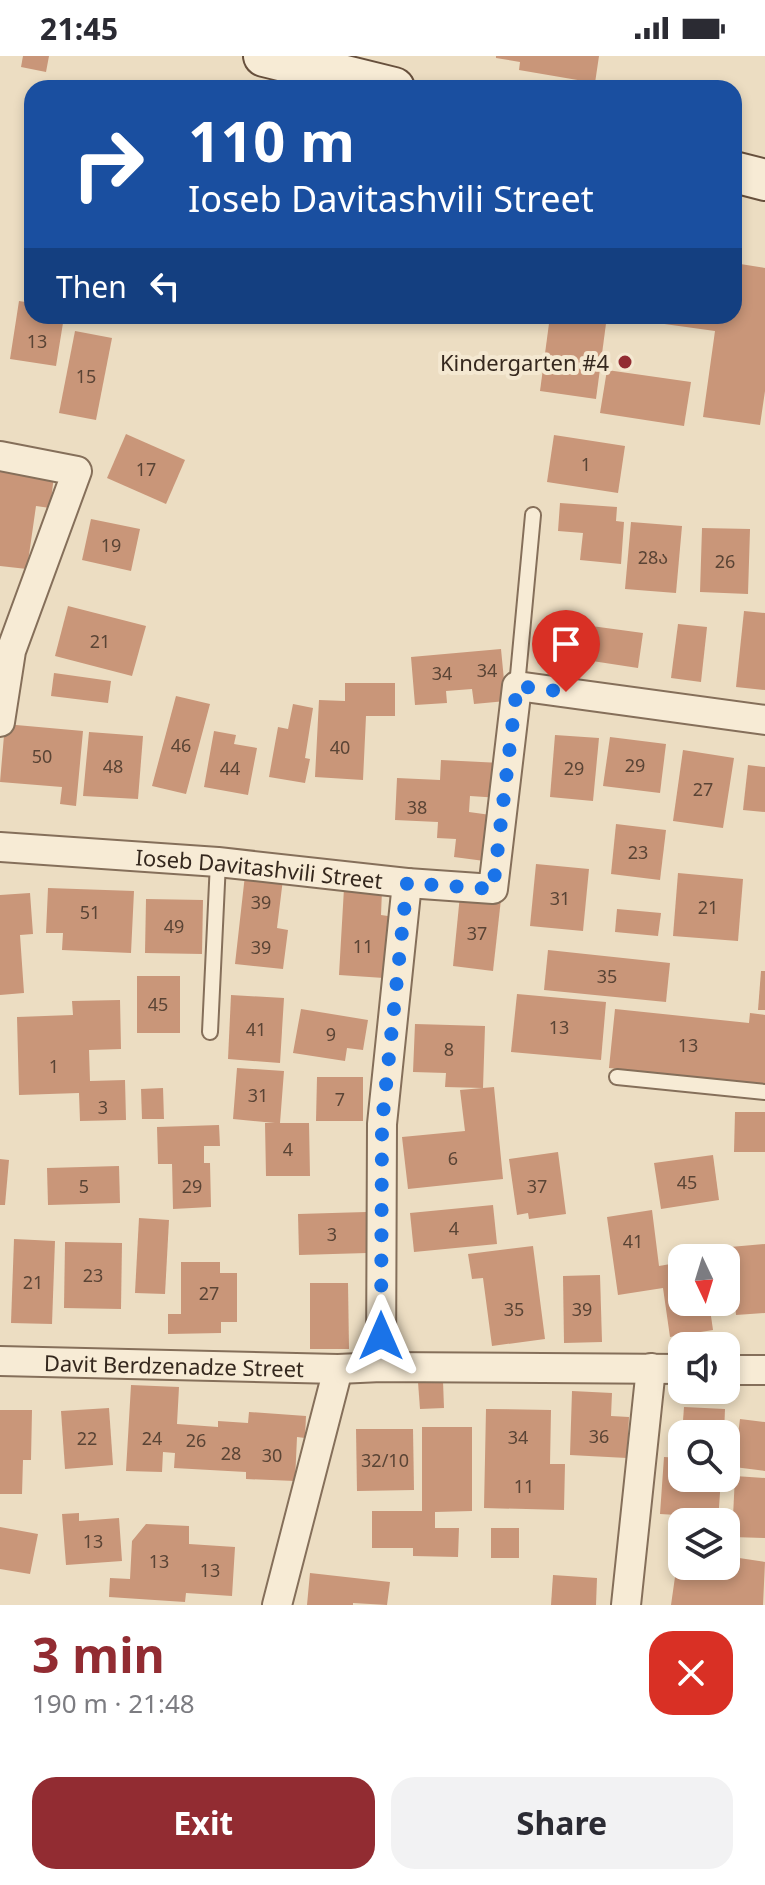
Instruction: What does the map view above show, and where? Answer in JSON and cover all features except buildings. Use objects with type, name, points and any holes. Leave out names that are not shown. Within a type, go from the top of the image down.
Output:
[{"type":"street","points":[[264,56],[362,80]]},
{"type":"street","points":[[742,174],[765,180]]},
{"type":"street","points":[[0,456],[77,471],[11,651],[0,722]]},
{"type":"street","points":[[517,686],[765,720]]},
{"type":"street","name":"Ioseb Davitashvili Street","points":[[0,847],[218,862],[407,883],[493,889],[517,686]]},
{"type":"street","points":[[381,1367],[382,1124],[407,883]]},
{"type":"street","name":"Davit Berdzenadze Street","points":[[0,1361],[338,1369],[668,1369]]},
{"type":"street","points":[[626,1605],[651,1368]]},
{"type":"street","points":[[277,1605],[338,1369]]},
{"type":"street","points":[[740,1370],[765,1370]]},
{"type":"lane","points":[[517,686],[533,515]]},
{"type":"lane","points":[[210,1032],[218,862]]},
{"type":"lane","points":[[617,1077],[765,1092]]},
{"type":"place","name":"Kindergarten #4","points":[[625,362]]},
{"type":"route","points":[[381,1336],[382,1124],[407,883],[493,889],[517,686],[566,692]]}]
